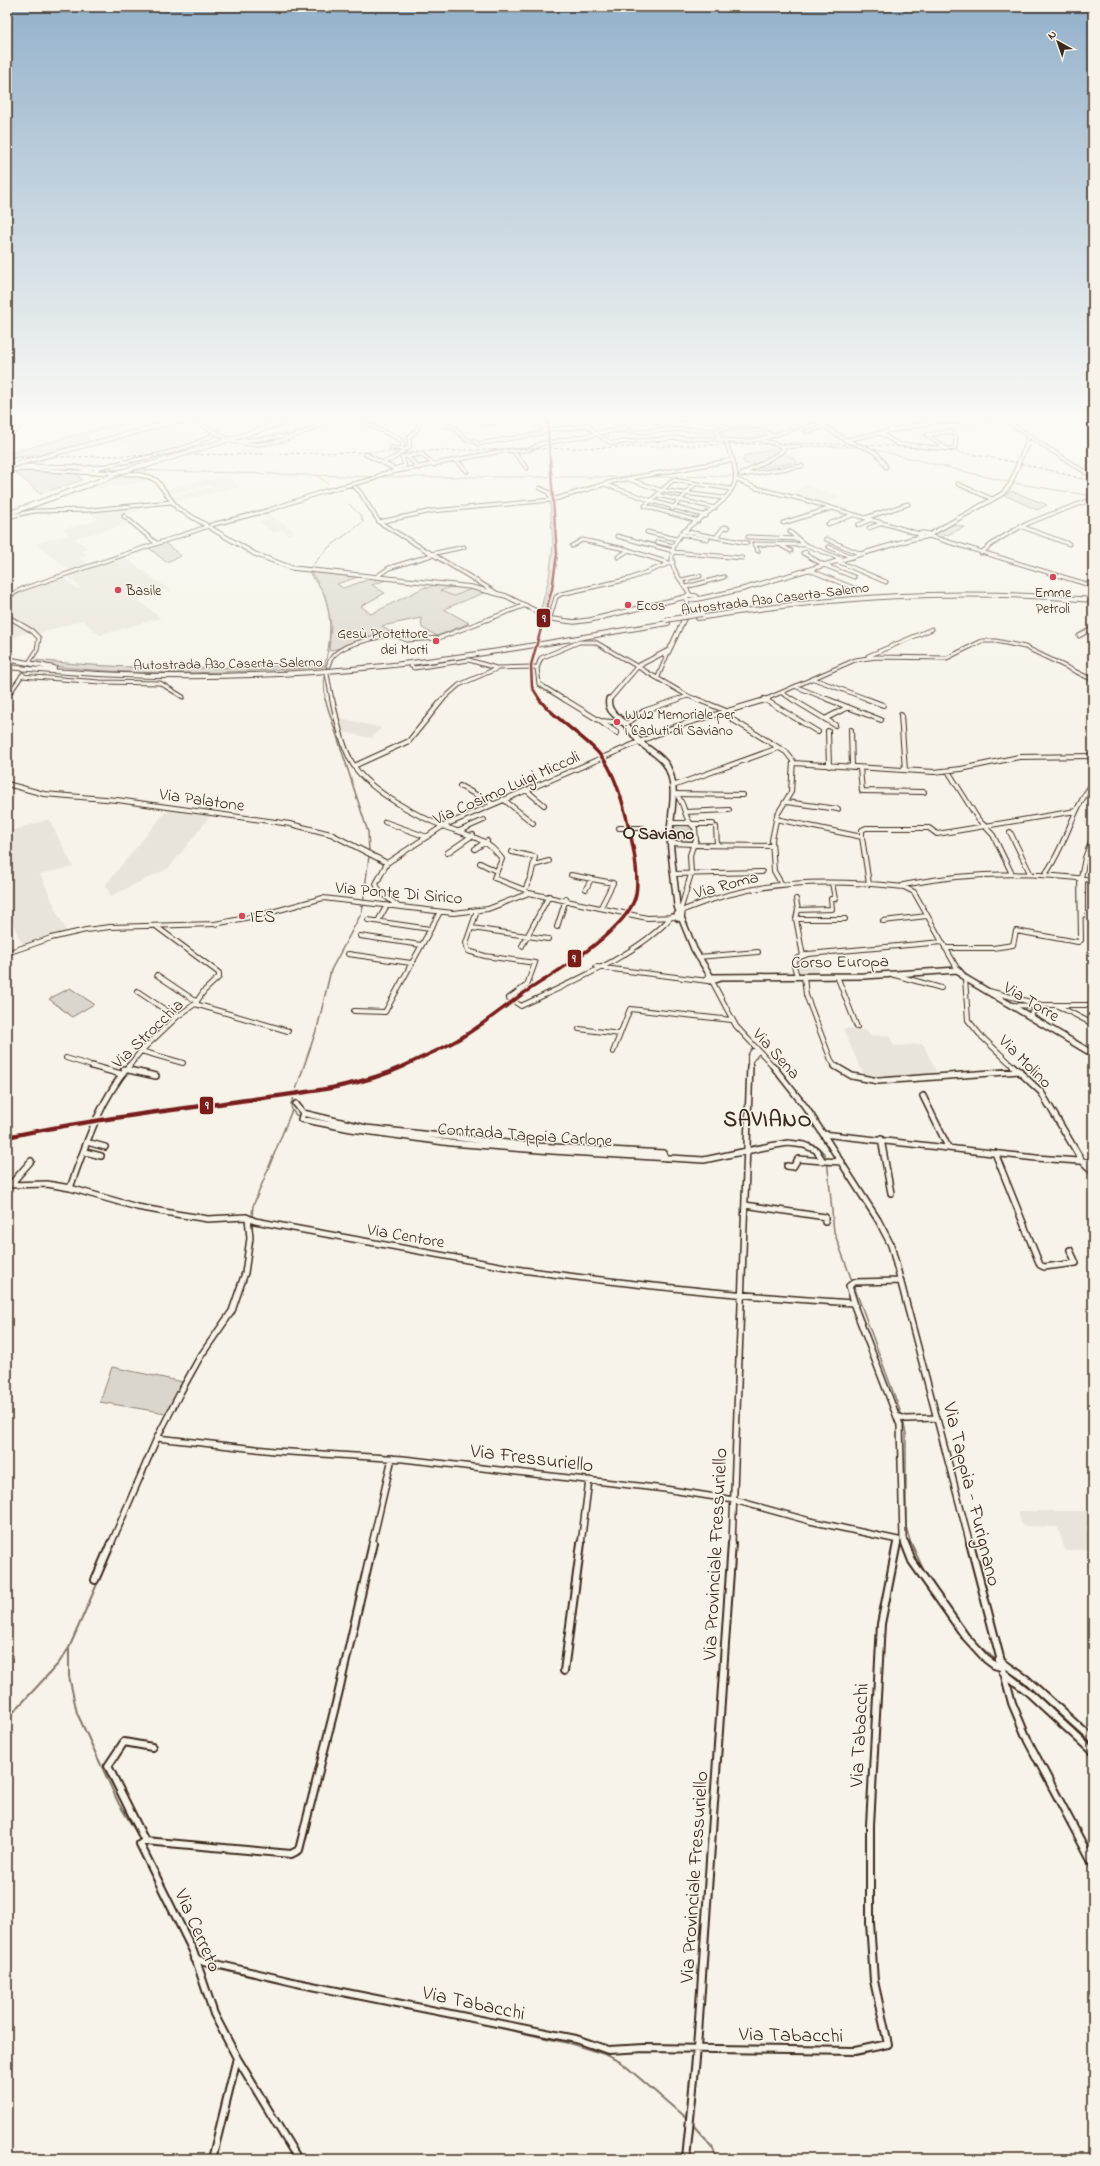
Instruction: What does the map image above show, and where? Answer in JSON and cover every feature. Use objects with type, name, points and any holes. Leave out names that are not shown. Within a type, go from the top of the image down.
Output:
[{"type":"highway","name":"Autostrada A30 Caserta-Salerno","points":[[7,667],[78,674],[147,677],[233,677],[320,672],[446,658],[767,603],[904,591],[964,591],[1093,599]]},
{"type":"highway","name":"Autostrada A30 Caserta-Salerno","points":[[7,664],[54,668],[176,674],[320,669],[444,655],[667,621],[813,602],[898,595],[1009,594],[1093,599]]},
{"type":"highway","points":[[7,659],[54,668]]},
{"type":"main road","points":[[195,519],[262,558],[285,566],[306,571],[442,583],[495,592],[526,605],[548,617],[574,622],[608,616],[670,601],[687,600],[743,589],[925,535],[956,519]]},
{"type":"main road","points":[[696,598],[690,594],[687,600],[682,623],[667,655],[659,655],[638,666],[610,697],[608,704],[611,712],[625,724],[638,741],[656,754],[666,765],[673,786],[674,795],[670,835],[677,914],[710,979]]},
{"type":"main road","name":"Corso Europa","points":[[710,979],[837,976],[958,970]]},
{"type":"main road","name":"Via Torre","points":[[958,970],[965,978],[1093,1054]]},
{"type":"street","points":[[128,519],[156,543]]},
{"type":"street","points":[[7,597],[22,589],[108,559],[233,519]]},
{"type":"street","points":[[376,519],[378,522],[431,555],[495,592]]},
{"type":"street","points":[[378,522],[390,519]]},
{"type":"street","points":[[691,519],[698,521]]},
{"type":"street","points":[[690,594],[671,562],[676,539],[683,531],[701,519]]},
{"type":"street","points":[[783,523],[796,519]]},
{"type":"street","points":[[828,524],[842,519]]},
{"type":"street","points":[[981,553],[996,538],[1038,519]]},
{"type":"street","points":[[858,525],[870,520],[925,535],[1093,586]]},
{"type":"street","points":[[869,528],[881,524]]},
{"type":"street","points":[[1020,526],[1069,544]]},
{"type":"street","points":[[716,537],[724,527],[728,528]]},
{"type":"street","points":[[683,531],[747,543]]},
{"type":"street","points":[[647,532],[676,539]]},
{"type":"street","points":[[790,532],[806,545],[843,560]]},
{"type":"street","points":[[680,534],[708,539]]},
{"type":"street","points":[[617,536],[673,552],[742,558]]},
{"type":"street","points":[[748,537],[798,539]]},
{"type":"street","points":[[770,538],[770,544]]},
{"type":"street","points":[[826,539],[861,554]]},
{"type":"street","points":[[572,546],[582,540],[628,550],[671,562]]},
{"type":"street","points":[[657,542],[674,546]]},
{"type":"street","points":[[758,551],[754,544],[806,545]]},
{"type":"street","points":[[782,544],[782,546],[791,551]]},
{"type":"street","points":[[376,577],[389,568],[464,547]]},
{"type":"street","points":[[828,547],[852,557]]},
{"type":"street","points":[[618,558],[628,550]]},
{"type":"street","points":[[806,552],[803,553],[824,565],[854,577]]},
{"type":"street","points":[[837,561],[886,582]]},
{"type":"street","points":[[548,617],[551,614],[556,597],[560,594],[629,579],[671,562]]},
{"type":"street","points":[[809,570],[856,589]]},
{"type":"street","points":[[682,580],[700,576]]},
{"type":"street","points":[[686,587],[724,577]]},
{"type":"street","points":[[328,666],[330,658],[339,650],[386,635],[394,635],[410,640],[449,636],[468,627],[526,605]]},
{"type":"street","points":[[7,616],[32,631],[39,638],[37,650],[30,661]]},
{"type":"street","points":[[1079,636],[1093,628]]},
{"type":"street","points":[[866,657],[932,629]]},
{"type":"street","points":[[866,657],[942,659],[959,655],[980,641],[1003,641],[1020,646],[1093,680]]},
{"type":"street","points":[[617,733],[539,684],[537,668],[540,658],[579,642],[595,642],[658,677],[688,696],[724,710],[746,729],[778,748],[793,762],[860,768],[948,771],[1019,757],[1093,756]]},
{"type":"street","points":[[658,677],[667,655]]},
{"type":"street","name":"Via Cosimo Luigi Miccoli","points":[[387,863],[443,826],[503,799],[638,741],[724,710],[782,693],[814,680],[849,662],[866,657]]},
{"type":"street","points":[[411,666],[414,668],[423,668],[471,660],[498,668],[537,668]]},
{"type":"street","points":[[354,766],[409,741],[455,688],[498,668]]},
{"type":"street","points":[[7,697],[22,674],[100,682],[160,683],[166,685],[183,697]]},
{"type":"street","points":[[327,674],[334,707],[354,766],[397,801],[443,826],[487,841],[502,859],[494,877],[526,891],[535,857],[512,852]]},
{"type":"street","points":[[814,680],[883,705]]},
{"type":"street","points":[[796,687],[881,720]]},
{"type":"street","points":[[782,693],[835,725]]},
{"type":"street","points":[[600,721],[625,724],[644,711],[688,696]]},
{"type":"street","points":[[764,699],[818,732]]},
{"type":"street","points":[[825,719],[848,707]]},
{"type":"street","points":[[901,715],[905,770]]},
{"type":"street","points":[[851,730],[852,767]]},
{"type":"street","points":[[828,731],[829,766]]},
{"type":"street","points":[[673,786],[778,748]]},
{"type":"street","points":[[781,883],[777,881],[774,874],[772,846],[776,819],[786,802],[793,778],[793,762]]},
{"type":"street","points":[[860,768],[862,791],[924,792]]},
{"type":"street","points":[[948,771],[978,819],[993,835],[1011,872]]},
{"type":"street","points":[[1046,873],[1054,864],[1076,811],[1093,782]]},
{"type":"street","name":"Via Palatone","points":[[7,784],[44,794],[117,800],[290,824],[331,834],[387,863]]},
{"type":"street","points":[[460,786],[493,804]]},
{"type":"street","points":[[526,790],[544,805]]},
{"type":"street","points":[[674,795],[742,795]]},
{"type":"street","points":[[477,911],[465,946],[470,952],[485,956],[535,963],[527,985],[510,998],[519,1006],[650,938],[677,914],[691,874],[690,855],[696,840],[695,829],[690,824],[679,796],[674,795]]},
{"type":"street","points":[[503,799],[533,823]]},
{"type":"street","points":[[786,802],[838,809]]},
{"type":"street","points":[[685,812],[729,810]]},
{"type":"street","points":[[869,884],[862,837],[862,830],[866,828],[929,828],[937,834],[1076,811]]},
{"type":"street","points":[[776,819],[862,837]]},
{"type":"street","points":[[459,831],[484,820]]},
{"type":"street","points":[[385,822],[427,837]]},
{"type":"street","points":[[671,823],[714,825],[717,845]]},
{"type":"street","points":[[619,828],[643,828],[645,835],[670,835]]},
{"type":"street","points":[[1010,832],[1030,873]]},
{"type":"street","points":[[447,853],[473,835]]},
{"type":"street","points":[[946,948],[993,948],[1012,945],[1016,931],[1078,942],[1081,940],[1081,878],[1085,858],[1092,839]]},
{"type":"street","points":[[475,849],[487,841]]},
{"type":"street","points":[[671,843],[694,845],[772,846]]},
{"type":"street","points":[[534,865],[549,861]]},
{"type":"street","points":[[387,863],[376,884],[380,892],[398,906]]},
{"type":"street","points":[[480,863],[496,871]]},
{"type":"street","points":[[673,874],[762,872]]},
{"type":"street","points":[[899,886],[937,878],[998,872],[1046,873],[1093,880]]},
{"type":"street","points":[[571,875],[613,883],[601,907]]},
{"type":"street","points":[[586,889],[591,879]]},
{"type":"street","name":"Via Roma","points":[[677,914],[686,908],[717,897],[781,883],[832,883],[899,886]]},
{"type":"street","points":[[832,883],[835,899],[831,899],[834,919]]},
{"type":"street","points":[[899,886],[908,888],[914,892],[958,970]]},
{"type":"street","name":"Via Ponte Di Sirico","points":[[7,953],[51,938],[86,930],[110,927],[200,925],[235,921],[323,898],[354,900],[440,912],[477,911],[526,891],[647,918],[677,914],[686,908]]},
{"type":"street","points":[[522,946],[549,896]]},
{"type":"street","points":[[557,927],[562,917],[560,910],[566,899]]},
{"type":"street","points":[[796,899],[798,910],[796,919],[803,956]]},
{"type":"street","points":[[683,900],[693,906]]},
{"type":"street","points":[[378,921],[387,905]]},
{"type":"street","points":[[798,910],[832,909]]},
{"type":"street","points":[[354,1011],[385,1012],[440,912]]},
{"type":"street","points":[[883,921],[927,916]]},
{"type":"street","points":[[796,919],[845,919]]},
{"type":"street","points":[[368,920],[430,929]]},
{"type":"street","name":"Via Strocchia","points":[[70,1188],[85,1152],[87,1142],[99,1120],[106,1098],[124,1069],[176,1018],[196,1003],[204,991],[219,978],[219,974],[157,927]]},
{"type":"street","points":[[472,928],[548,939]]},
{"type":"street","points":[[360,936],[421,945]]},
{"type":"street","points":[[796,976],[794,966],[796,959],[803,956],[942,942]]},
{"type":"street","points":[[698,957],[758,952]]},
{"type":"street","points":[[348,954],[411,963]]},
{"type":"street","points":[[596,967],[671,978],[710,979]]},
{"type":"street","points":[[157,974],[196,1003],[288,1031]]},
{"type":"street","points":[[891,974],[941,988]]},
{"type":"street","points":[[837,976],[857,1027]]},
{"type":"street","points":[[804,977],[808,1002],[831,1060],[837,1068],[848,1075],[860,1079],[878,1081],[1020,1071]]},
{"type":"street","name":"Via Molino","points":[[965,978],[964,983],[968,1020],[981,1036],[1041,1092],[1082,1160],[1093,1172]]},
{"type":"street","name":"Via Sena","points":[[710,979],[732,1020],[745,1037],[766,1058],[802,1100],[823,1134]]},
{"type":"street","points":[[984,989],[1028,1003]]},
{"type":"street","points":[[137,991],[176,1018]]},
{"type":"street","points":[[1011,1005],[1014,1002],[1042,1005]]},
{"type":"street","points":[[1011,1005],[1093,1005]]},
{"type":"street","points":[[1033,1018],[1031,1014],[1033,1010],[1042,1005]]},
{"type":"street","points":[[1058,1006],[1093,1024]]},
{"type":"street","points":[[613,1052],[630,1009],[732,1020]]},
{"type":"street","points":[[579,1029],[620,1034]]},
{"type":"street","name":"Via Provinciale Fressuriello","points":[[686,2159],[697,2048],[734,1500],[751,1058],[745,1037]]},
{"type":"street","points":[[141,1051],[184,1063]]},
{"type":"street","points":[[751,1058],[758,1051]]},
{"type":"street","points":[[751,1058],[760,1056],[766,1058]]},
{"type":"street","points":[[66,1058],[121,1074]]},
{"type":"street","points":[[124,1069],[156,1076]]},
{"type":"street","points":[[923,1096],[948,1148]]},
{"type":"street","points":[[296,1104],[298,1109],[303,1113],[371,1128],[535,1146],[582,1147],[664,1153],[665,1158]]},
{"type":"street","name":"Contrada Tappia Carlone","points":[[303,1113],[301,1118],[378,1135],[494,1148],[704,1160],[748,1150],[790,1143],[803,1143],[818,1150],[823,1161]]},
{"type":"street","points":[[823,1134],[1093,1162]]},
{"type":"street","name":"Via Tappia - Furignano","points":[[823,1134],[842,1162],[887,1237],[894,1252],[1000,1665],[1012,1703],[1020,1724],[1093,1864]]},
{"type":"street","points":[[881,1140],[891,1193]]},
{"type":"street","points":[[87,1142],[105,1147]]},
{"type":"street","points":[[85,1152],[102,1156]]},
{"type":"street","points":[[995,1153],[1040,1265],[1044,1267],[1076,1263],[1070,1250]]},
{"type":"street","points":[[788,1166],[793,1167],[798,1159],[842,1162]]},
{"type":"street","points":[[9,1185],[31,1161]]},
{"type":"street","points":[[9,1185],[47,1184],[70,1188]]},
{"type":"street","name":"Via Centore","points":[[70,1188],[137,1207],[208,1219],[248,1218],[274,1225],[522,1270],[741,1296],[851,1302],[855,1306]]},
{"type":"street","points":[[745,1205],[825,1216],[825,1222]]},
{"type":"street","points":[[95,1580],[157,1438],[200,1357],[232,1311],[245,1273],[250,1238],[248,1218]]},
{"type":"street","points":[[901,1281],[854,1282],[848,1286],[897,1416],[901,1432],[900,1539],[912,1561],[961,1631],[980,1655],[991,1663],[1000,1665],[1026,1679],[1093,1740]]},
{"type":"street","points":[[897,1416],[906,1419],[937,1418]]},
{"type":"street","name":"Via Fressuriello","points":[[157,1438],[274,1450],[392,1458],[665,1489],[734,1500],[810,1520],[900,1539]]},
{"type":"street","points":[[145,1841],[291,1854],[300,1850],[338,1695],[392,1458]]},
{"type":"street","points":[[564,1671],[589,1480]]},
{"type":"street","name":"Via Tabacchi","points":[[195,1959],[297,1983],[576,2039],[608,2050],[697,2048],[855,2051],[888,2044],[874,1981],[870,1923],[870,1825],[881,1624],[900,1539]]},
{"type":"street","points":[[1000,1665],[1093,1752]]},
{"type":"street","name":"Via Cerreto","points":[[152,1747],[124,1742],[108,1766],[145,1841],[140,1844],[195,1959],[214,2014],[237,2058],[298,2159]]},
{"type":"street","points":[[212,2159],[237,2058]]},
{"type":"shaded area","points":[[95,519],[127,519],[132,524],[75,538],[88,549],[81,551],[86,555],[79,558],[88,564],[71,571],[35,544],[69,534],[63,529],[97,521]]},
{"type":"shaded area","points":[[276,519],[295,532],[288,535],[282,530],[274,533],[258,522]]},
{"type":"shaded area","points":[[551,519],[554,519],[556,558],[555,572],[543,613],[540,612],[549,578],[553,546]]},
{"type":"shaded area","points":[[950,524],[965,527],[940,538],[932,535]]},
{"type":"shaded area","points":[[164,542],[181,556],[166,562],[148,547]]},
{"type":"shaded area","points":[[123,556],[171,591],[168,592],[164,589],[135,597],[160,618],[100,635],[82,620],[38,634],[31,627],[7,614],[7,600],[15,594],[63,577],[77,589],[81,588],[66,575]]},
{"type":"shaded area","points":[[311,572],[358,577],[337,584],[343,588],[373,578],[389,579],[372,585],[385,593],[361,606],[371,614],[425,587],[428,588],[436,584],[453,586],[440,591],[454,596],[474,588],[486,592],[444,609],[469,623],[437,636],[422,628],[421,618],[382,626],[393,634],[329,651],[331,624],[325,595]]},
{"type":"shaded area","points":[[453,586],[473,589],[454,596],[440,591]]},
{"type":"shaded area","points":[[7,617],[29,631],[10,640],[7,639]]},
{"type":"shaded area","points":[[36,660],[108,666],[180,668],[323,664],[323,667],[177,673],[104,671],[68,668],[32,663]]},
{"type":"shaded area","points":[[339,718],[381,728],[371,738],[344,732]]},
{"type":"shaded area","points":[[169,808],[211,815],[169,868],[111,896],[105,885]]},
{"type":"shaded area","points":[[49,819],[73,867],[40,874],[54,907],[67,932],[55,935],[53,934],[23,946],[7,911],[7,835],[13,834],[11,831]]},
{"type":"shaded area","points":[[687,825],[692,828],[693,841],[675,841],[674,826]]},
{"type":"shaded area","points":[[803,959],[817,959],[820,975],[799,975],[797,963]]},
{"type":"shaded area","points":[[70,988],[94,1004],[72,1017],[49,999]]},
{"type":"shaded area","points":[[855,1028],[856,1030],[867,1030],[870,1036],[889,1035],[894,1046],[923,1044],[938,1075],[865,1078],[843,1029]]},
{"type":"shaded area","points":[[112,1367],[183,1382],[166,1413],[100,1402]]},
{"type":"shaded area","points":[[1018,1511],[1093,1511],[1093,1526],[1086,1526],[1092,1549],[1065,1550],[1058,1527],[1022,1526]]},
{"type":"waterway","points":[[324,667],[330,628],[328,608],[322,590],[313,578],[309,569],[328,548],[363,522],[362,519]]},
{"type":"waterway","points":[[324,675],[325,700]]},
{"type":"waterway","points":[[325,699],[368,832],[369,852]]},
{"type":"waterway","points":[[292,1110],[291,1104],[318,1025],[331,970],[362,912],[369,856]]},
{"type":"waterway","points":[[252,1216],[253,1206],[292,1110]]},
{"type":"waterway","points":[[292,1110],[296,1115],[335,1123]]},
{"type":"waterway","points":[[441,1139],[459,1141]]},
{"type":"waterway","points":[[788,1141],[800,1141],[815,1146],[820,1149],[827,1158],[834,1232],[902,1416]]},
{"type":"waterway","points":[[252,1223],[252,1232]]},
{"type":"waterway","points":[[201,1361],[223,1328]]},
{"type":"waterway","points":[[161,1435],[188,1384]]},
{"type":"waterway","points":[[903,1420],[906,1434],[906,1527],[911,1544]]},
{"type":"waterway","points":[[114,1544],[159,1441]]},
{"type":"waterway","points":[[69,1648],[115,1543]]},
{"type":"waterway","points":[[911,1543],[923,1569],[949,1608]]},
{"type":"waterway","points":[[977,1644],[997,1661]]},
{"type":"waterway","points":[[7,1719],[58,1664],[69,1648]]},
{"type":"waterway","points":[[69,1648],[69,1676],[77,1713],[119,1804],[141,1840]]},
{"type":"waterway","points":[[1012,1673],[1093,1745]]},
{"type":"waterway","points":[[189,1935],[197,1951]]},
{"type":"waterway","points":[[209,1967],[277,1982]]},
{"type":"waterway","points":[[388,2005],[422,2011]]},
{"type":"waterway","points":[[461,2019],[572,2044],[604,2054],[622,2063],[688,2120]]},
{"type":"waterway","points":[[692,2124],[712,2146],[717,2159]]},
{"type":"transit line","name":"9","points":[[7,1137],[59,1126],[327,1089],[393,1071],[459,1039],[599,941],[625,916],[635,897],[635,867],[628,824],[609,766],[593,747],[558,720],[547,709],[532,687],[530,674],[531,660],[555,579],[557,543],[555,519]]},
{"type":"place","name":"Emme Petroli","points":[[1053,577]]},
{"type":"place","name":"Basile","points":[[118,590]]},
{"type":"place","name":"Ecos","points":[[628,605]]},
{"type":"place","name":"Gesù Protettore dei Morti","points":[[436,641]]},
{"type":"place","name":"WW2 Memoriale per i Caduti di Saviano","points":[[617,722]]},
{"type":"place","name":"Saviano","points":[[629,833]]},
{"type":"place","name":"IES","points":[[242,916]]},
{"type":"district","name":"SAVIANO","points":[[768,1119]]}]
